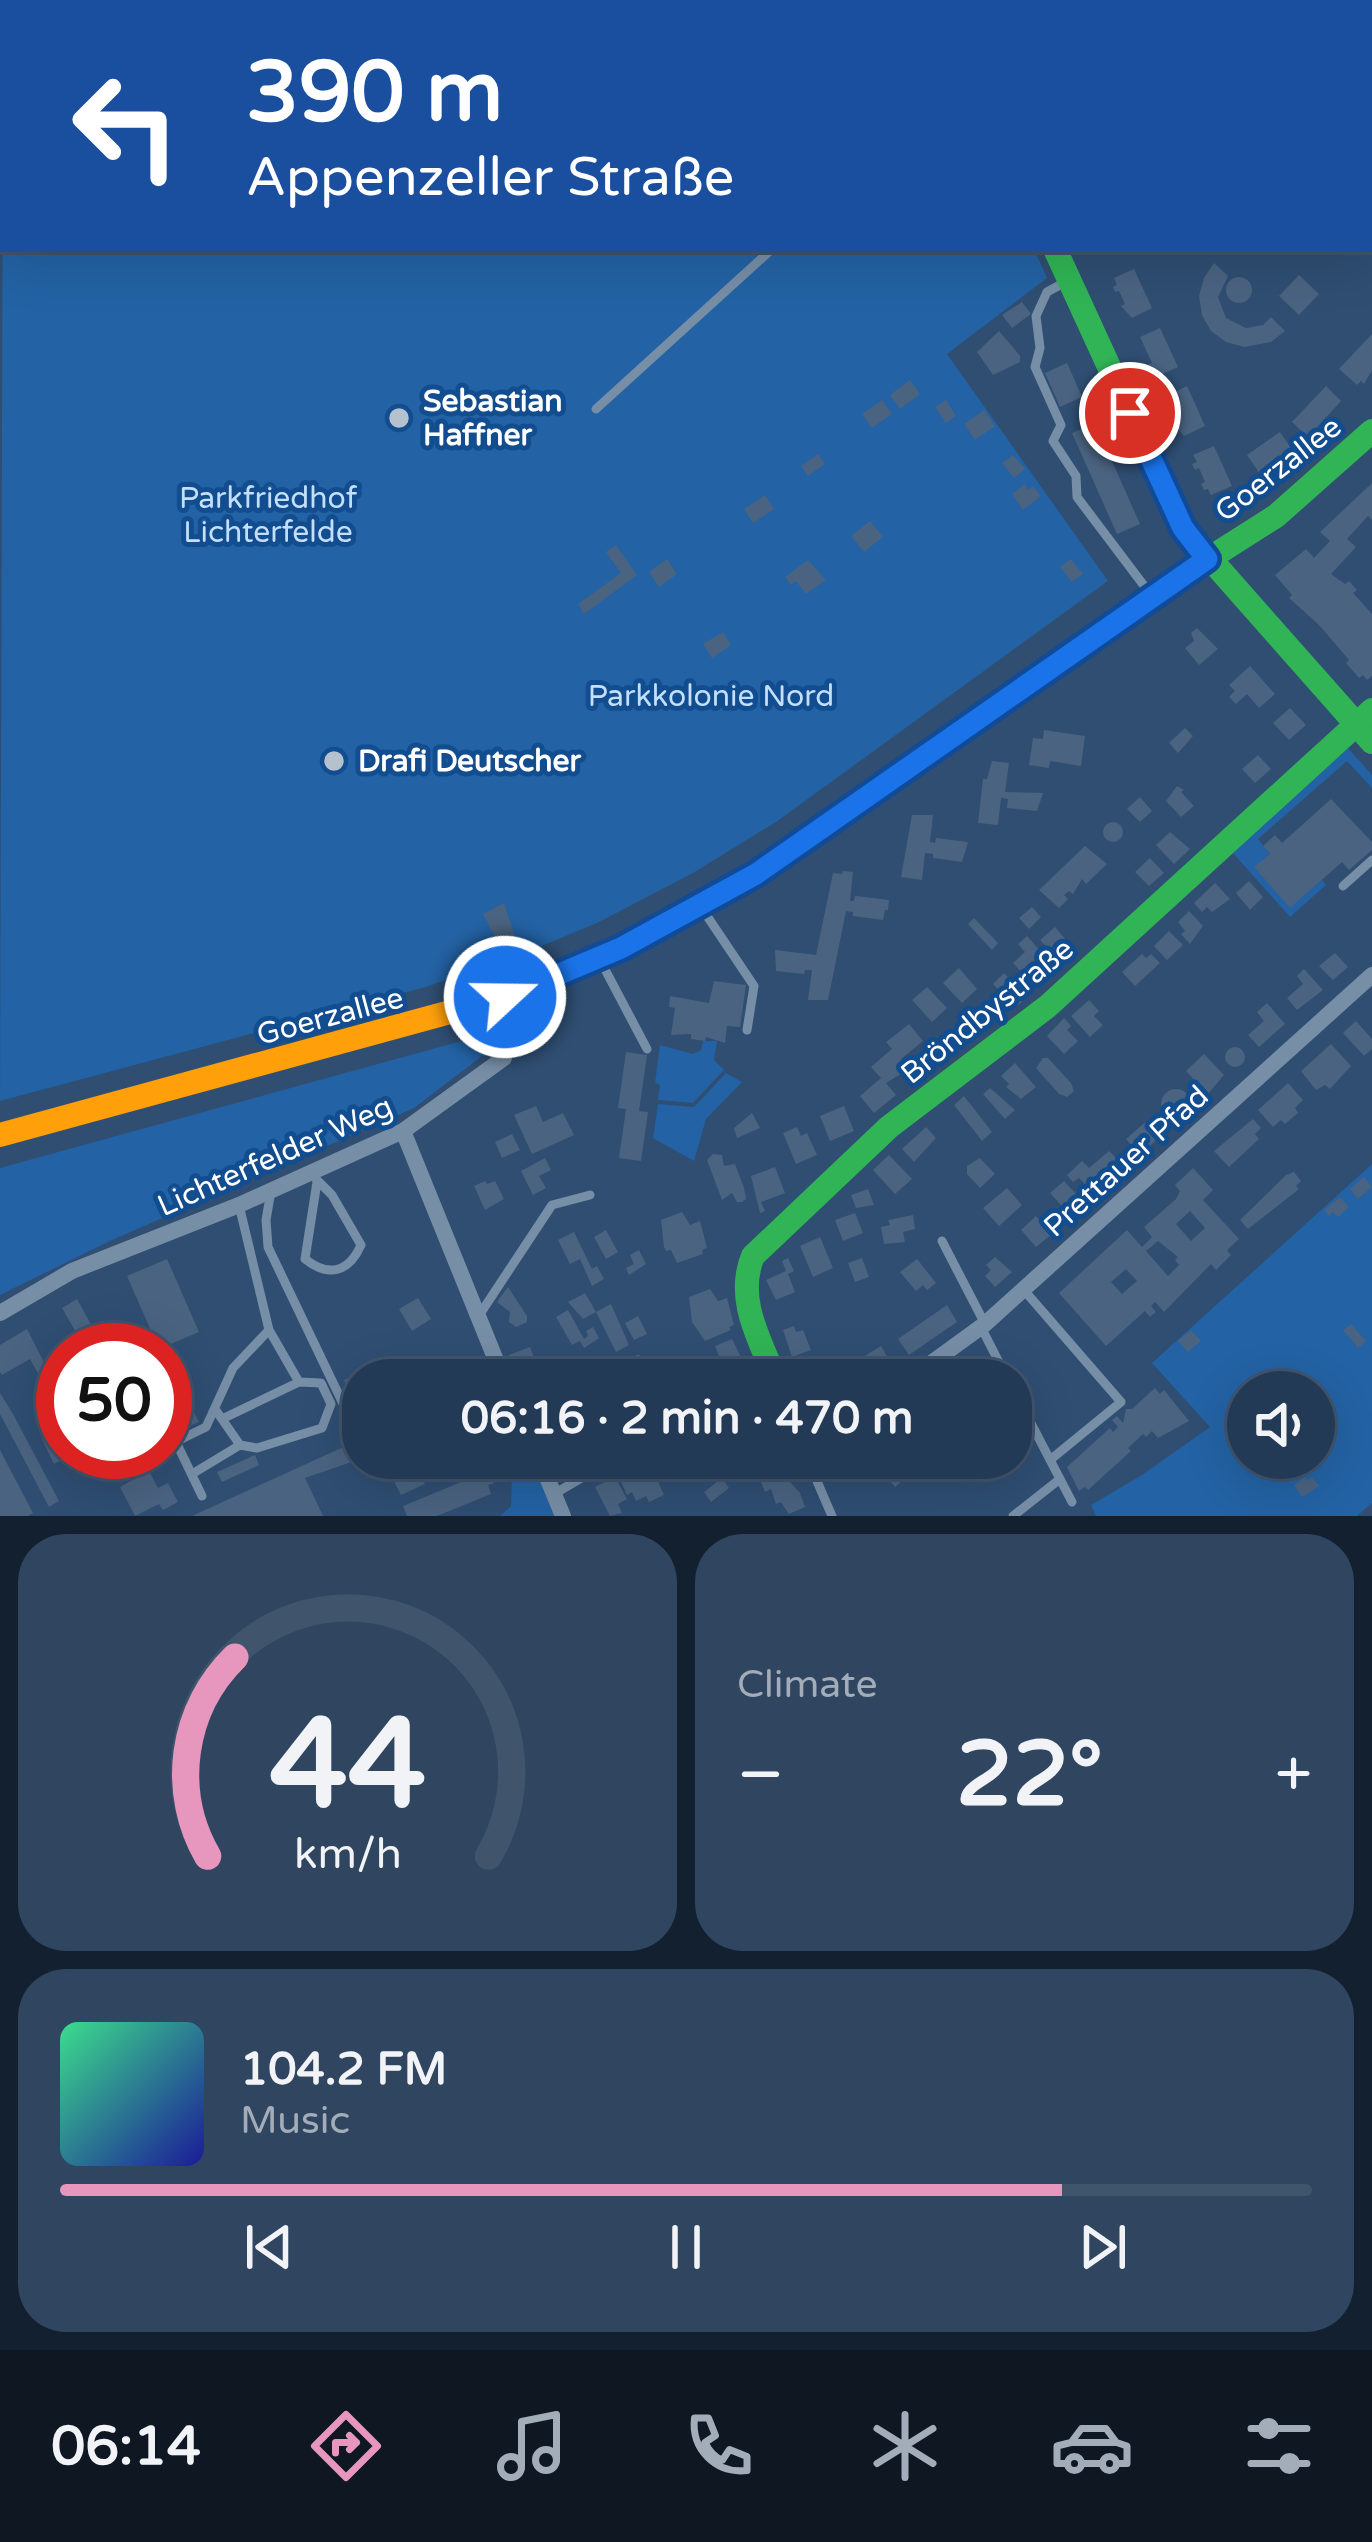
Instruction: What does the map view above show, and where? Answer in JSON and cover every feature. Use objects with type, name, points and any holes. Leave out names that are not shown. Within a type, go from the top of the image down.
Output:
[{"type":"main road","points":[[1055,252],[1170,504],[1207,559],[1367,726]]},
{"type":"main road","name":"Goerzallee","points":[[0,1136],[500,998],[599,958],[701,907],[800,844],[1151,596],[1276,516],[1372,431]]},
{"type":"main road","name":"Bröndbystraße","points":[[768,1359],[743,1288],[744,1271],[752,1256],[889,1127],[1048,1006],[1367,726]]},
{"type":"street","name":"Prettauer Pfad","points":[[983,1326],[1372,975]]},
{"type":"street","name":"Lichterfelder Weg","points":[[0,1312],[72,1271],[314,1178],[403,1131],[504,1058],[512,1027],[500,998]]},
{"type":"street","points":[[403,1131],[495,1359]]},
{"type":"street","points":[[937,1359],[983,1326]]},
{"type":"street","points":[[547,1479],[563,1516]]},
{"type":"lane","points":[[596,410],[769,252]]},
{"type":"lane","points":[[1069,280],[1047,292],[1036,316],[1040,348],[1035,367],[1061,425],[1053,441],[1076,476],[1077,497],[1151,596]]},
{"type":"lane","points":[[1343,886],[1372,860]]},
{"type":"lane","points":[[701,907],[754,986],[747,1030]]},
{"type":"lane","points":[[599,958],[647,1049]]},
{"type":"lane","points":[[314,1178],[332,1195],[361,1245],[353,1262],[336,1271],[319,1270],[305,1259],[314,1178]]},
{"type":"lane","points":[[271,1191],[268,1247],[342,1401]]},
{"type":"lane","points":[[478,1319],[485,1300],[552,1205],[590,1195]]},
{"type":"lane","points":[[239,1205],[268,1330],[298,1382]]},
{"type":"lane","points":[[942,1241],[999,1359]]},
{"type":"lane","points":[[1023,1289],[1121,1402],[1050,1460]]},
{"type":"lane","points":[[219,1414],[233,1368],[268,1330]]},
{"type":"lane","points":[[192,1434],[219,1414],[298,1382],[321,1383],[328,1396],[329,1416],[322,1428],[257,1448],[240,1445],[192,1474],[202,1496]]},
{"type":"lane","points":[[219,1414],[240,1445]]},
{"type":"lane","points":[[1032,1425],[1072,1502]]},
{"type":"lane","points":[[554,1494],[579,1479]]},
{"type":"lane","points":[[815,1479],[832,1516]]},
{"type":"lane","points":[[1013,1516],[1060,1479]]},
{"type":"green space","name":"Parkfriedhof Lichterfelde","points":[[3,252],[1035,252],[1047,278],[947,354],[1108,581],[776,822],[693,873],[597,923],[508,960],[422,988],[0,1101]]},
{"type":"green space","points":[[1347,747],[1372,775],[1372,788],[1347,761],[1258,839],[1270,854],[1255,867],[1290,907],[1322,880],[1326,885],[1290,917],[1232,852]]},
{"type":"green space","points":[[498,1031],[499,1043],[414,1108],[112,1240],[0,1295],[0,1168]]},
{"type":"green space","points":[[703,1041],[717,1041],[714,1060],[724,1070],[693,1103],[658,1100],[660,1085],[655,1083],[660,1045],[693,1054],[701,1050]]},
{"type":"green space","points":[[726,1073],[742,1082],[706,1119],[694,1161],[653,1138],[658,1104],[694,1107]]},
{"type":"green space","points":[[1372,1164],[1372,1503],[1357,1516],[1096,1516],[1091,1505],[1210,1427],[1152,1363]]},
{"type":"green space","points":[[512,1479],[541,1479],[557,1516],[500,1516],[511,1506]]},
{"type":"building","points":[[1214,263],[1228,276],[1218,297],[1226,318],[1246,328],[1263,325],[1271,317],[1285,331],[1271,342],[1244,347],[1211,331],[1199,296]]},
{"type":"building","points":[[1134,269],[1152,308],[1132,318],[1113,287],[1117,285],[1114,278]]},
{"type":"building","points":[[1299,275],[1319,294],[1299,315],[1279,296]]},
{"type":"building","points":[[1239,277],[1252,290],[1239,303],[1226,290]]},
{"type":"building","points":[[1022,302],[1031,314],[1012,328],[1002,315]]},
{"type":"building","points":[[1160,328],[1178,367],[1158,376],[1148,364],[1152,363],[1140,337]]},
{"type":"building","points":[[999,331],[1020,362],[993,375],[977,352]]},
{"type":"building","points":[[1372,334],[1372,370],[1364,384],[1357,385],[1339,369]]},
{"type":"building","points":[[1067,363],[1082,397],[1060,407],[1045,373]]},
{"type":"building","points":[[910,380],[920,394],[900,409],[890,395]]},
{"type":"building","points":[[1187,386],[1205,426],[1184,436],[1174,424],[1178,422],[1172,408],[1168,410],[1166,396]]},
{"type":"building","points":[[1326,386],[1341,401],[1308,437],[1292,422]]},
{"type":"building","points":[[882,400],[892,414],[872,428],[862,414]]},
{"type":"building","points":[[946,400],[956,416],[946,423],[935,407]]},
{"type":"building","points":[[984,410],[995,426],[975,440],[964,424]]},
{"type":"building","points":[[1095,423],[1140,524],[1117,534],[1072,433]]},
{"type":"building","points":[[1280,432],[1293,451],[1260,474],[1247,455]]},
{"type":"building","points":[[1214,446],[1232,486],[1211,495],[1201,484],[1205,482],[1199,468],[1195,470],[1192,464],[1197,462],[1193,455]]},
{"type":"building","points":[[818,454],[825,464],[808,476],[801,466]]},
{"type":"building","points":[[1013,455],[1025,469],[1014,478],[1002,463]]},
{"type":"building","points":[[1372,483],[1372,520],[1368,516],[1347,539],[1356,547],[1331,574],[1345,584],[1349,581],[1372,614],[1372,676],[1367,680],[1363,675],[1359,678],[1319,625],[1289,598],[1292,595],[1275,575],[1306,549],[1314,558],[1330,541],[1320,532]]},
{"type":"building","points":[[1025,484],[1041,496],[1023,510],[1012,494]]},
{"type":"building","points":[[765,495],[774,509],[753,523],[744,509]]},
{"type":"building","points":[[870,521],[883,537],[864,552],[851,536]]},
{"type":"building","points":[[616,545],[637,575],[584,614],[578,604],[621,573],[606,552]]},
{"type":"building","points":[[667,559],[677,574],[659,587],[649,572]]},
{"type":"building","points":[[1071,559],[1083,574],[1072,582],[1060,567]]},
{"type":"building","points":[[808,560],[826,580],[806,594],[796,581],[791,585],[785,577]]},
{"type":"building","points":[[1197,628],[1218,649],[1199,665],[1185,648],[1194,641],[1191,633]]},
{"type":"building","points":[[723,632],[731,645],[712,658],[703,644]]},
{"type":"building","points":[[1250,666],[1275,694],[1259,708],[1247,694],[1236,704],[1229,697],[1235,691],[1229,685]]},
{"type":"building","points":[[1290,708],[1306,725],[1289,740],[1273,723]]},
{"type":"building","points":[[1185,728],[1193,736],[1178,753],[1169,743]]},
{"type":"building","points":[[1044,730],[1085,736],[1081,766],[1050,761],[1049,768],[1029,765],[1033,738],[1043,739]]},
{"type":"building","points":[[1258,755],[1271,769],[1255,783],[1242,769]]},
{"type":"building","points":[[992,761],[1009,763],[1005,792],[1043,793],[1037,811],[1007,808],[1008,799],[1001,798],[998,825],[978,823],[983,779]]},
{"type":"building","points":[[1177,786],[1194,806],[1181,817],[1166,801]]},
{"type":"building","points":[[1140,797],[1152,811],[1140,822],[1127,809]]},
{"type":"building","points":[[1331,799],[1372,842],[1372,850],[1349,870],[1342,862],[1290,908],[1254,867],[1270,854],[1263,846],[1275,835],[1282,843]]},
{"type":"building","points":[[912,815],[933,815],[930,842],[935,843],[936,838],[968,842],[962,862],[925,853],[922,880],[901,877]]},
{"type":"building","points":[[1113,822],[1123,832],[1113,842],[1103,832]]},
{"type":"building","points":[[1170,832],[1190,849],[1174,864],[1156,845]]},
{"type":"building","points":[[1085,846],[1107,864],[1086,884],[1082,879],[1073,894],[1064,895],[1068,899],[1059,908],[1039,890]]},
{"type":"building","points":[[1150,858],[1164,873],[1149,886],[1135,872]]},
{"type":"building","points":[[853,872],[850,901],[855,896],[889,900],[888,910],[883,920],[846,911],[828,1000],[808,1000],[812,970],[804,974],[776,971],[775,950],[816,955],[833,873]]},
{"type":"building","points":[[1249,881],[1263,897],[1250,910],[1236,893]]},
{"type":"building","points":[[1215,883],[1230,899],[1212,912],[1207,907],[1202,912],[1194,903]]},
{"type":"building","points":[[504,903],[515,937],[499,945],[483,914]]},
{"type":"building","points":[[1032,907],[1041,917],[1029,929],[1019,918]]},
{"type":"building","points":[[1189,911],[1203,926],[1190,944],[1178,922]]},
{"type":"building","points":[[974,918],[998,943],[992,950],[968,924]]},
{"type":"building","points":[[1055,927],[1072,947],[1058,959],[1040,940]]},
{"type":"building","points":[[1169,931],[1183,945],[1167,960],[1154,946]]},
{"type":"building","points":[[1027,936],[1051,963],[1030,982],[1013,963],[1025,952],[1018,944]]},
{"type":"building","points":[[1335,953],[1348,967],[1333,980],[1319,966]]},
{"type":"building","points":[[1142,954],[1146,958],[1151,954],[1160,963],[1135,986],[1122,972]]},
{"type":"building","points":[[959,968],[977,989],[962,1003],[943,983]]},
{"type":"building","points":[[1304,969],[1323,990],[1297,1010],[1287,998],[1303,984],[1297,976]]},
{"type":"building","points":[[1004,973],[1026,998],[1015,1008],[993,984]]},
{"type":"building","points":[[714,981],[746,985],[740,1027],[727,1026],[725,1043],[706,1037],[705,1041],[691,1039],[691,1034],[671,1035],[675,1008],[669,1007],[670,996],[709,1003]]},
{"type":"building","points":[[927,987],[947,1008],[932,1022],[912,1000]]},
{"type":"building","points":[[1089,1000],[1103,1025],[1090,1037],[1071,1016]]},
{"type":"building","points":[[1267,1003],[1285,1024],[1259,1047],[1248,1035],[1264,1021],[1257,1012]]},
{"type":"building","points":[[1064,1018],[1071,1026],[1067,1030],[1078,1041],[1064,1054],[1047,1036]]},
{"type":"building","points":[[1356,1021],[1372,1039],[1372,1049],[1364,1056],[1343,1033]]},
{"type":"building","points":[[909,1024],[923,1041],[901,1059],[909,1069],[886,1083],[896,1095],[874,1113],[860,1096],[881,1078],[871,1067],[892,1049],[886,1042]]},
{"type":"building","points":[[1331,1044],[1351,1066],[1330,1089],[1325,1085],[1316,1090],[1301,1071]]},
{"type":"building","points":[[1235,1047],[1245,1057],[1235,1067],[1225,1057]]},
{"type":"building","points":[[626,1052],[647,1055],[639,1111],[648,1112],[641,1161],[619,1158],[626,1109],[618,1108]]},
{"type":"building","points":[[1204,1054],[1224,1075],[1202,1101],[1193,1092],[1199,1085],[1186,1071]]},
{"type":"building","points":[[1043,1058],[1071,1083],[1074,1091],[1067,1097],[1036,1068]]},
{"type":"building","points":[[1015,1063],[1036,1087],[1021,1099],[1001,1076]]},
{"type":"building","points":[[1288,1083],[1303,1100],[1295,1108],[1298,1113],[1273,1127],[1258,1110]]},
{"type":"building","points":[[990,1088],[1015,1110],[1005,1119],[983,1094]]},
{"type":"building","points":[[1176,1089],[1191,1104],[1176,1119],[1161,1104]]},
{"type":"building","points":[[964,1096],[992,1132],[982,1141],[954,1105]]},
{"type":"building","points":[[536,1106],[543,1122],[563,1113],[574,1135],[532,1154],[514,1115]]},
{"type":"building","points":[[844,1106],[854,1131],[830,1141],[820,1116]]},
{"type":"building","points":[[752,1113],[760,1128],[737,1138],[734,1128]]},
{"type":"building","points":[[1149,1119],[1163,1134],[1140,1155],[1126,1139]]},
{"type":"building","points":[[1253,1119],[1261,1128],[1255,1134],[1259,1139],[1229,1167],[1214,1151]]},
{"type":"building","points":[[797,1127],[801,1136],[807,1133],[817,1155],[796,1164],[783,1133]]},
{"type":"building","points":[[926,1127],[936,1138],[914,1162],[902,1149]]},
{"type":"building","points":[[512,1134],[520,1150],[502,1158],[495,1142]]},
{"type":"building","points":[[1109,1151],[1119,1161],[1089,1188],[1067,1175],[1082,1161],[1089,1168]]},
{"type":"building","points":[[713,1154],[722,1155],[724,1166],[735,1164],[744,1188],[742,1202],[732,1193],[722,1200],[707,1160]]},
{"type":"building","points":[[889,1155],[912,1179],[895,1194],[873,1170]]},
{"type":"building","points":[[545,1158],[551,1170],[539,1176],[546,1188],[533,1195],[521,1171]]},
{"type":"building","points":[[980,1158],[995,1174],[980,1188],[967,1174],[967,1166]]},
{"type":"building","points":[[775,1167],[785,1193],[761,1202],[765,1211],[760,1213],[751,1176]]},
{"type":"building","points":[[1193,1168],[1213,1190],[1203,1200],[1239,1239],[1216,1270],[1211,1264],[1164,1312],[1155,1302],[1151,1306],[1156,1312],[1150,1317],[1145,1311],[1106,1346],[1059,1293],[1127,1230],[1142,1247],[1152,1237],[1144,1227],[1176,1199],[1180,1191],[1175,1185]],"holes":[[[1190,1211],[1205,1228],[1191,1241],[1176,1224]],[[1158,1241],[1178,1257],[1179,1265],[1168,1276],[1146,1251]],[[1126,1269],[1137,1281],[1122,1294],[1111,1282]]]},
{"type":"building","points":[[1294,1172],[1301,1181],[1296,1186],[1299,1189],[1248,1229],[1240,1220]]},
{"type":"building","points":[[1364,1177],[1372,1187],[1358,1199],[1350,1189]]},
{"type":"building","points":[[495,1181],[504,1199],[485,1210],[474,1186]]},
{"type":"building","points":[[1064,1181],[1085,1204],[1071,1216],[1050,1193]]},
{"type":"building","points":[[1007,1188],[1022,1205],[999,1226],[983,1208]]},
{"type":"building","points":[[868,1189],[874,1205],[856,1208],[851,1195]]},
{"type":"building","points":[[1340,1197],[1349,1207],[1338,1217],[1333,1212],[1329,1216],[1324,1210]]},
{"type":"building","points":[[682,1212],[690,1225],[700,1221],[707,1248],[677,1263],[664,1247],[661,1220]]},
{"type":"building","points":[[855,1213],[863,1233],[843,1241],[835,1220]]},
{"type":"building","points":[[913,1215],[915,1229],[903,1232],[905,1242],[884,1244],[881,1227],[890,1225],[888,1220]]},
{"type":"building","points":[[1036,1216],[1052,1234],[1036,1247],[1021,1230]]},
{"type":"building","points":[[606,1230],[618,1252],[606,1259],[594,1237]]},
{"type":"building","points":[[574,1232],[592,1269],[597,1266],[604,1279],[592,1286],[580,1259],[570,1264],[558,1240]]},
{"type":"building","points":[[820,1237],[833,1268],[813,1277],[800,1246]]},
{"type":"building","points":[[639,1250],[646,1264],[629,1275],[626,1268],[634,1264],[630,1255]]},
{"type":"building","points":[[995,1257],[1012,1272],[995,1287],[985,1276],[991,1270],[986,1265]]},
{"type":"building","points":[[788,1258],[795,1292],[776,1300],[766,1280],[786,1271],[782,1261]]},
{"type":"building","points":[[862,1258],[869,1277],[855,1282],[848,1263]]},
{"type":"building","points":[[167,1259],[199,1332],[192,1335],[192,1323],[148,1323],[127,1276]]},
{"type":"building","points":[[917,1259],[936,1283],[927,1290],[923,1285],[916,1291],[900,1272]]},
{"type":"building","points":[[508,1287],[527,1316],[527,1322],[516,1327],[509,1322],[510,1312],[497,1302]]},
{"type":"building","points":[[710,1289],[718,1301],[727,1298],[734,1325],[705,1341],[692,1322],[689,1297]]},
{"type":"building","points":[[585,1293],[596,1312],[583,1319],[568,1302]]},
{"type":"building","points":[[418,1298],[431,1319],[412,1331],[399,1309]]},
{"type":"building","points":[[77,1299],[90,1323],[71,1323],[62,1308]]},
{"type":"building","points":[[611,1304],[629,1345],[616,1352],[596,1312]]},
{"type":"building","points":[[947,1305],[957,1322],[909,1355],[898,1339]]},
{"type":"building","points":[[568,1310],[584,1339],[593,1327],[599,1338],[584,1348],[580,1341],[572,1345],[556,1317]]},
{"type":"building","points":[[638,1316],[647,1334],[634,1340],[625,1323]]},
{"type":"building","points":[[1351,1324],[1366,1341],[1358,1348],[1343,1330]]},
{"type":"building","points":[[794,1326],[796,1332],[803,1330],[811,1350],[792,1357],[783,1330]]},
{"type":"building","points":[[27,1329],[36,1347],[36,1370],[30,1359],[2,1375],[0,1345]]},
{"type":"building","points":[[1191,1330],[1201,1341],[1188,1352],[1178,1341]]},
{"type":"building","points":[[732,1339],[742,1359],[720,1359],[715,1346]]},
{"type":"building","points":[[881,1346],[889,1359],[860,1359]]},
{"type":"building","points":[[530,1347],[534,1359],[510,1359],[509,1355]]},
{"type":"building","points":[[1155,1388],[1160,1394],[1164,1390],[1189,1421],[1158,1438],[1152,1431],[1146,1437],[1143,1434],[1088,1490],[1079,1491],[1067,1467],[1110,1428],[1113,1432],[1118,1427],[1112,1420],[1117,1416],[1123,1423],[1126,1409]]},
{"type":"building","points":[[0,1393],[36,1458],[36,1479],[47,1479],[59,1501],[49,1507],[0,1414]]},
{"type":"building","points":[[342,1448],[342,1465],[305,1478],[323,1516],[192,1516]]},
{"type":"building","points":[[0,1450],[33,1513],[28,1516],[0,1516]]},
{"type":"building","points":[[255,1455],[259,1465],[222,1482],[217,1472]]},
{"type":"building","points":[[134,1479],[153,1479],[158,1488],[168,1483],[178,1502],[163,1510],[159,1504],[135,1516],[120,1487]]},
{"type":"building","points":[[393,1479],[422,1479],[425,1484],[401,1495]]},
{"type":"building","points":[[468,1479],[494,1483],[488,1485],[491,1494],[437,1516],[407,1516],[403,1506]]},
{"type":"building","points":[[616,1479],[627,1499],[618,1504],[622,1513],[610,1516],[595,1487]]},
{"type":"building","points":[[620,1479],[657,1479],[664,1495],[649,1502],[646,1496],[636,1501],[632,1492],[627,1495]]},
{"type":"building","points":[[721,1479],[729,1488],[711,1502],[704,1492]]},
{"type":"building","points":[[787,1479],[805,1507],[789,1514],[761,1482]]},
{"type":"building","points":[[1314,1479],[1319,1486],[1302,1497],[1294,1485]]},
{"type":"traffic: fast","points":[[1056,252],[1183,528],[1372,742]]},
{"type":"traffic: fast","points":[[633,941],[701,907],[819,831],[1147,598],[1276,516],[1372,431]]},
{"type":"traffic: fast","points":[[767,1359],[748,1304],[753,1256],[889,1127],[1048,1006],[1372,710]]},
{"type":"traffic: slow","points":[[0,1135],[505,997],[633,941]]},
{"type":"place","name":"Sebastian Haffner","points":[[399,418]]},
{"type":"place","name":"Drafi Deutscher","points":[[334,761]]},
{"type":"route","points":[[505,997],[621,948],[756,874],[1207,559],[1170,504],[1130,413]]},
{"type":"park label","name":"Parkkolonie Nord","points":[[711,696]]}]
